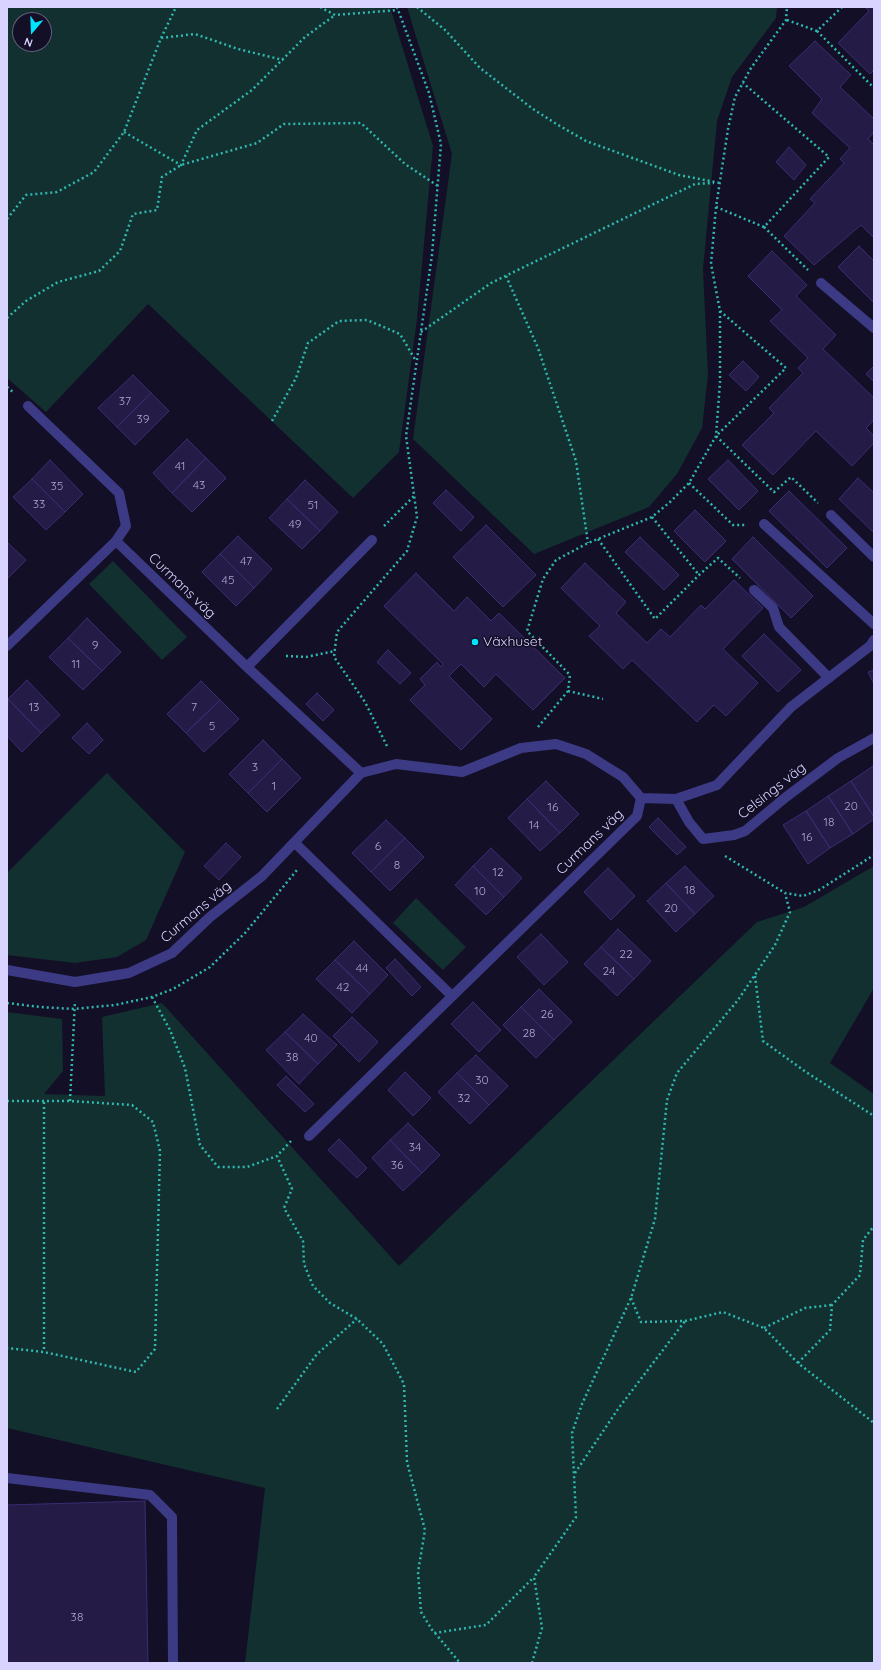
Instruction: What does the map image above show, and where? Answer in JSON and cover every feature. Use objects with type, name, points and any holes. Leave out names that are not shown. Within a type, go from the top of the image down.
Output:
[{"type":"street","points":[[822,283],[874,328]]},
{"type":"street","points":[[7,646],[116,541],[126,526],[119,493],[28,406]]},
{"type":"street","points":[[831,515],[874,557]]},
{"type":"street","points":[[764,524],[874,624]]},
{"type":"street","points":[[247,667],[372,540]]},
{"type":"street","name":"Curmans väg","points":[[7,970],[75,982],[129,973],[172,953],[210,917],[262,876],[361,773],[247,667],[116,541]]},
{"type":"street","points":[[754,590],[773,608],[779,627],[829,678]]},
{"type":"street","points":[[361,773],[396,764],[462,772],[521,748],[556,744],[586,754],[623,777],[641,798],[676,799],[717,785],[791,708],[870,646],[874,640]]},
{"type":"street","name":"Celsings väg","points":[[703,839],[745,832],[786,796],[838,758],[874,738]]},
{"type":"street","name":"Curmans väg","points":[[309,1136],[451,995],[636,816],[641,798]]},
{"type":"street","points":[[676,799],[692,826],[703,839]]},
{"type":"street","points":[[295,843],[451,995]]},
{"type":"street","points":[[7,1478],[150,1495],[172,1516],[173,1663]]},
{"type":"path","points":[[7,219],[26,195],[57,192],[94,172],[124,132],[161,38],[176,7]]},
{"type":"path","points":[[320,7],[335,15]]},
{"type":"path","points":[[417,7],[445,30],[480,68],[533,109],[558,125],[586,141],[680,175],[720,183]]},
{"type":"path","points":[[716,436],[720,382],[720,311],[711,264],[716,207],[734,104],[751,68],[786,20],[787,7]]},
{"type":"path","points":[[817,32],[842,7]]},
{"type":"path","points":[[181,165],[197,130],[252,90],[305,37],[335,15],[398,9],[429,93],[441,144],[432,255],[406,436],[417,517],[407,551],[337,632],[334,650],[334,657],[365,702],[396,764]]},
{"type":"path","points":[[786,20],[817,32],[874,88]]},
{"type":"path","points":[[161,38],[195,34],[238,49],[283,60]]},
{"type":"path","points":[[743,83],[829,156],[764,226]]},
{"type":"path","points":[[7,318],[26,302],[58,282],[99,271],[120,251],[133,214],[157,210],[162,177],[181,165],[257,143],[284,124],[361,123],[405,164],[438,186]]},
{"type":"path","points":[[124,132],[181,165]]},
{"type":"path","points":[[420,332],[491,284],[506,276],[695,184],[720,183]]},
{"type":"path","points":[[716,207],[764,226],[822,283]]},
{"type":"path","points":[[506,276],[538,348],[576,461],[588,544]]},
{"type":"path","points":[[521,748],[568,691],[570,675],[527,631],[543,579],[556,560],[598,539],[652,517],[670,502],[689,483],[716,436],[786,368],[720,311]]},
{"type":"path","points":[[272,421],[296,378],[308,343],[339,321],[367,320],[400,334],[416,362]]},
{"type":"path","points":[[716,436],[774,492],[791,477],[831,515]]},
{"type":"path","points":[[689,483],[733,525],[764,524]]},
{"type":"path","points":[[372,540],[414,496]]},
{"type":"path","points":[[652,517],[699,575]]},
{"type":"path","points":[[598,539],[655,619],[718,558],[754,590]]},
{"type":"path","points":[[262,651],[274,656],[306,657],[334,650]]},
{"type":"path","points":[[568,691],[603,700]]},
{"type":"path","points":[[703,839],[752,874],[785,893],[799,896],[812,894],[874,854]]},
{"type":"path","points":[[434,1633],[486,1625],[534,1577],[576,1517],[572,1433],[582,1404],[631,1298],[655,1219],[667,1100],[677,1073],[738,1000],[775,945],[790,912],[785,893]]},
{"type":"path","points":[[754,976],[763,1041],[806,1072],[874,1116]]},
{"type":"path","points":[[70,1101],[75,982]]},
{"type":"path","points":[[152,997],[170,1030],[185,1068],[200,1145],[218,1167],[247,1167],[277,1156],[293,1139],[309,1136]]},
{"type":"path","points":[[7,1101],[70,1101],[132,1105],[153,1122],[160,1151],[155,1349],[136,1372],[44,1352],[7,1348]]},
{"type":"path","points":[[44,1102],[44,1352]]},
{"type":"path","points":[[277,1156],[292,1189],[284,1208],[303,1241],[304,1264],[313,1286],[330,1303],[357,1319],[383,1344],[404,1384],[407,1462],[425,1530],[418,1572],[421,1612],[434,1633],[460,1663]]},
{"type":"path","points":[[798,1363],[830,1330],[832,1305],[860,1275],[864,1240],[874,1226]]},
{"type":"path","points":[[631,1298],[641,1322],[685,1321],[723,1312],[764,1328],[798,1363],[874,1423]]},
{"type":"path","points":[[764,1328],[805,1308],[832,1305]]},
{"type":"path","points":[[277,1409],[317,1354],[357,1319]]},
{"type":"path","points":[[575,1473],[631,1391],[685,1321]]},
{"type":"path","points":[[532,1663],[542,1628],[534,1577]]},
{"type":"green space","points":[[7,7],[390,7],[433,146],[417,319],[399,452],[353,498],[148,304],[46,412],[7,378]]},
{"type":"green space","points":[[407,7],[777,7],[776,18],[732,77],[717,121],[703,269],[708,375],[702,428],[677,474],[649,507],[534,554],[413,439],[452,154]]},
{"type":"green space","points":[[113,561],[187,637],[162,660],[89,584]]},
{"type":"green space","points":[[107,773],[185,852],[146,940],[117,957],[75,963],[7,955],[7,873]]},
{"type":"green space","points":[[874,866],[874,988],[830,1063],[874,1094],[874,1663],[245,1663],[265,1488],[7,1428],[7,1012],[62,1019],[63,1071],[44,1094],[105,1096],[102,1017],[162,1003],[399,1266],[757,922],[804,907]]},
{"type":"green space","points":[[416,898],[466,947],[443,970],[393,923]]},
{"type":"building","points":[[865,7],[874,7],[874,70],[870,74],[838,43],[869,11]]},
{"type":"building","points":[[815,41],[851,75],[840,87],[874,119],[874,132],[868,139],[874,145],[874,238],[861,225],[814,265],[784,236],[815,203],[810,199],[844,163],[840,159],[850,148],[812,113],[822,99],[789,66]]},
{"type":"building","points":[[789,147],[806,165],[794,180],[776,162]]},
{"type":"building","points":[[859,246],[874,261],[874,303],[838,267]]},
{"type":"building","points":[[772,251],[807,285],[796,296],[836,335],[823,349],[874,398],[874,420],[866,428],[874,436],[874,443],[852,466],[816,431],[773,475],[742,445],[774,413],[769,408],[803,373],[798,368],[808,358],[770,321],[782,310],[748,276]]},
{"type":"building","points":[[743,361],[759,377],[746,391],[729,375]]},
{"type":"building","points":[[874,366],[874,382],[866,374]]},
{"type":"building","points":[[133,375],[151,393],[117,427],[98,408]]},
{"type":"building","points":[[151,393],[169,411],[135,445],[117,427]]},
{"type":"building","points":[[187,439],[206,458],[172,493],[153,473]]},
{"type":"building","points":[[206,458],[226,478],[192,512],[172,493]]},
{"type":"building","points":[[50,460],[83,494],[65,512],[32,479]]},
{"type":"building","points":[[728,460],[758,491],[739,510],[708,479]]},
{"type":"building","points":[[858,478],[874,493],[874,533],[839,499]]},
{"type":"building","points":[[32,479],[65,512],[46,530],[13,497]]},
{"type":"building","points":[[305,480],[338,512],[320,531],[287,499]]},
{"type":"building","points":[[446,490],[474,517],[461,531],[433,503]]},
{"type":"building","points":[[789,491],[847,548],[827,568],[769,511]]},
{"type":"building","points":[[287,499],[320,531],[302,549],[269,518]]},
{"type":"building","points":[[695,510],[726,541],[705,562],[674,531]]},
{"type":"building","points":[[486,525],[536,575],[503,607],[453,557]]},
{"type":"building","points":[[238,536],[272,569],[254,588],[220,554]]},
{"type":"building","points":[[640,537],[679,575],[664,590],[625,552]]},
{"type":"building","points":[[753,537],[813,596],[791,618],[732,559]]},
{"type":"building","points":[[7,542],[26,560],[7,579]]},
{"type":"building","points":[[220,554],[254,588],[236,606],[202,572]]},
{"type":"building","points":[[585,563],[626,602],[616,613],[647,643],[661,629],[670,637],[701,605],[705,609],[734,580],[763,608],[723,649],[758,683],[726,716],[714,705],[697,722],[632,660],[623,669],[589,636],[600,626],[561,588]]},
{"type":"building","name":"Växhuset","points":[[416,573],[454,611],[467,597],[491,621],[499,613],[565,678],[533,710],[496,674],[484,687],[461,664],[449,676],[492,719],[461,750],[410,700],[425,685],[420,679],[437,662],[441,667],[443,664],[384,606]]},
{"type":"building","points":[[87,618],[121,652],[102,671],[68,638]]},
{"type":"building","points":[[764,634],[801,670],[778,692],[742,656]]},
{"type":"building","points":[[68,638],[102,671],[83,690],[49,657]]},
{"type":"building","points":[[388,650],[411,673],[400,684],[377,662]]},
{"type":"building","points":[[874,670],[874,684],[868,672]]},
{"type":"building","points":[[27,680],[60,715],[41,733],[8,699]]},
{"type":"building","points":[[201,681],[220,700],[186,733],[167,714]]},
{"type":"building","points":[[317,693],[334,710],[323,721],[306,704]]},
{"type":"building","points":[[8,699],[41,733],[22,752],[7,736]]},
{"type":"building","points":[[220,700],[239,719],[204,752],[186,733]]},
{"type":"building","points":[[87,723],[103,740],[89,754],[72,738]]},
{"type":"building","points":[[263,740],[282,759],[248,793],[229,774]]},
{"type":"building","points":[[282,759],[301,778],[267,812],[248,793]]},
{"type":"building","points":[[873,766],[874,767],[874,817],[851,781]]},
{"type":"building","points":[[546,781],[579,814],[560,833],[527,799]]},
{"type":"building","points":[[851,781],[874,817],[874,819],[853,834],[828,796]]},
{"type":"building","points":[[828,796],[853,834],[830,848],[806,811]]},
{"type":"building","points":[[527,799],[560,833],[540,851],[508,818]]},
{"type":"building","points":[[806,811],[830,848],[808,864],[783,825]]},
{"type":"building","points":[[658,818],[686,847],[677,855],[649,827]]},
{"type":"building","points":[[386,820],[405,838],[371,872],[352,853]]},
{"type":"building","points":[[405,838],[424,857],[390,891],[371,872]]},
{"type":"building","points":[[226,843],[241,857],[219,880],[204,866]]},
{"type":"building","points":[[491,848],[522,878],[504,897],[473,866]]},
{"type":"building","points":[[473,866],[504,897],[486,915],[455,885]]},
{"type":"building","points":[[685,866],[714,896],[695,914],[666,883]]},
{"type":"building","points":[[608,868],[635,896],[611,920],[584,892]]},
{"type":"building","points":[[666,883],[695,914],[676,932],[647,901]]},
{"type":"building","points":[[618,929],[651,961],[634,979],[601,947]]},
{"type":"building","points":[[541,934],[568,962],[544,985],[517,957]]},
{"type":"building","points":[[354,941],[388,975],[370,994],[335,960]]},
{"type":"building","points":[[601,947],[634,979],[617,996],[584,964]]},
{"type":"building","points":[[395,959],[421,987],[412,996],[386,968]]},
{"type":"building","points":[[335,960],[370,994],[352,1013],[316,979]]},
{"type":"building","points":[[539,989],[572,1022],[554,1040],[521,1007]]},
{"type":"building","points":[[473,1002],[501,1030],[479,1052],[451,1024]]},
{"type":"building","points":[[521,1007],[554,1040],[536,1058],[503,1025]]},
{"type":"building","points":[[303,1014],[337,1045],[318,1064],[285,1032]]},
{"type":"building","points":[[352,1017],[378,1042],[359,1062],[333,1036]]},
{"type":"building","points":[[285,1032],[318,1064],[299,1084],[266,1050]]},
{"type":"building","points":[[476,1055],[508,1086],[489,1105],[457,1073]]},
{"type":"building","points":[[405,1072],[431,1098],[413,1116],[388,1090]]},
{"type":"building","points":[[457,1073],[489,1105],[470,1124],[438,1092]]},
{"type":"building","points":[[286,1076],[314,1104],[305,1112],[277,1085]]},
{"type":"building","points":[[408,1123],[440,1155],[422,1173],[390,1140]]},
{"type":"building","points":[[339,1139],[367,1168],[357,1178],[328,1150]]},
{"type":"building","points":[[390,1140],[422,1173],[403,1191],[372,1158]]},
{"type":"building","points":[[145,1501],[148,1663],[7,1663],[7,1505]]},
{"type":"place","name":"Växhuset","points":[[475,642]]}]
